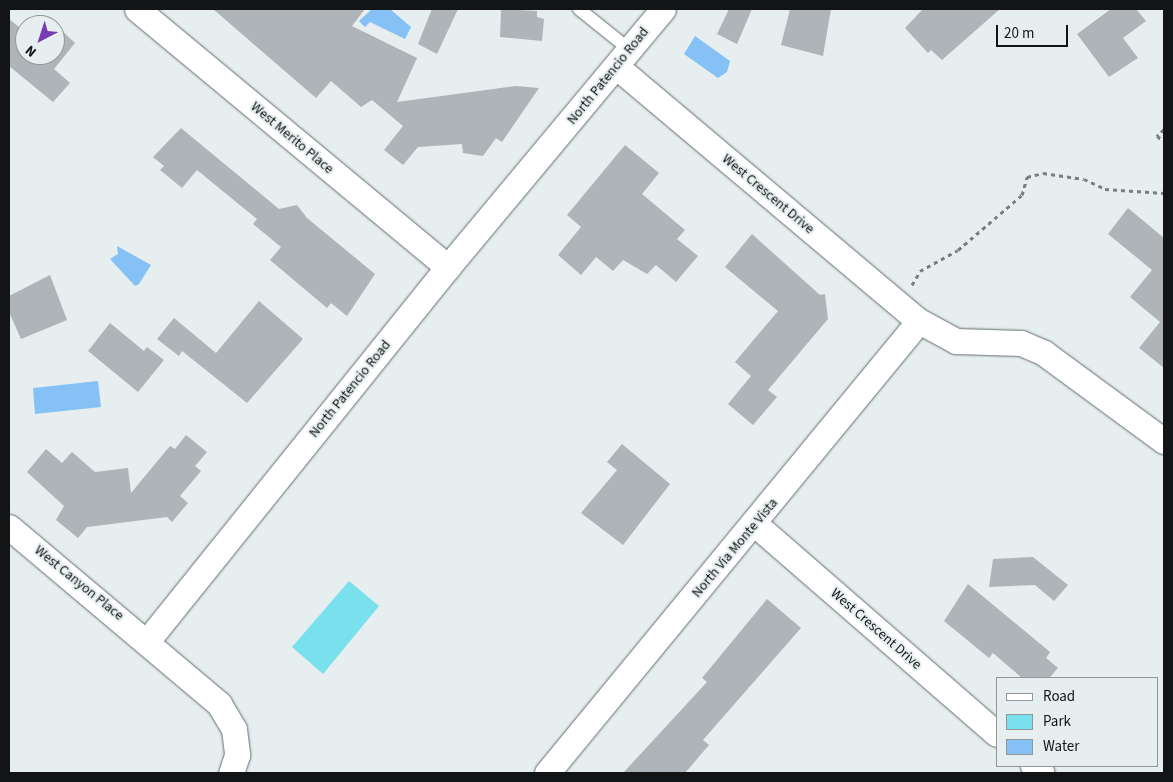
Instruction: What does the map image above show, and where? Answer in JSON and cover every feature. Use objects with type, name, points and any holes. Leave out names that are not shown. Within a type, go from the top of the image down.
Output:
[{"type":"street","name":"West Merito Place","points":[[136,9],[448,267]]},
{"type":"street","name":"North Patencio Road","points":[[148,640],[448,267],[624,59],[663,9]]},
{"type":"street","name":"West Crescent Drive","points":[[624,59],[911,314],[956,341],[1021,343],[1044,353],[1164,441]]},
{"type":"street","name":"North Via Monte Vista","points":[[547,773],[756,524],[911,314]]},
{"type":"street","name":"West Crescent Drive","points":[[756,524],[996,733]]},
{"type":"street","name":"West Canyon Place","points":[[9,526],[148,640]]},
{"type":"street","points":[[148,640],[219,704],[234,730],[237,754],[230,773]]},
{"type":"lane","points":[[579,9],[624,59]]},
{"type":"path","points":[[1164,129],[1157,136],[1164,141]]},
{"type":"path","points":[[911,314],[920,271],[958,250],[1022,195],[1027,177],[1044,173],[1084,179],[1105,189],[1164,193]]},
{"type":"green space","points":[[349,581],[379,606],[323,674],[292,647]]},
{"type":"water","points":[[372,9],[390,9],[411,27],[405,39],[370,22],[365,27],[359,21]]},
{"type":"water","points":[[695,36],[730,61],[727,72],[718,78],[684,54]]},
{"type":"water","points":[[117,246],[151,265],[139,284],[135,286],[110,259],[118,254]]},
{"type":"water","points":[[98,381],[101,407],[35,414],[33,388]]},
{"type":"building","points":[[213,9],[365,9],[352,26],[417,58],[397,102],[516,86],[539,88],[502,142],[496,138],[483,156],[463,153],[462,144],[418,147],[403,165],[384,150],[403,126],[372,100],[361,107],[331,81],[316,98]]},
{"type":"building","points":[[432,9],[458,9],[437,54],[418,44]]},
{"type":"building","points":[[501,9],[537,11],[537,17],[544,19],[542,41],[500,37]]},
{"type":"building","points":[[729,9],[752,9],[737,44],[717,34]]},
{"type":"building","points":[[790,9],[831,9],[823,56],[781,45]]},
{"type":"building","points":[[923,9],[1000,9],[942,60],[931,50],[928,53],[905,28]]},
{"type":"building","points":[[1111,9],[1136,9],[1146,21],[1123,38],[1138,58],[1109,77],[1077,34]]},
{"type":"building","points":[[9,19],[15,24],[15,65],[57,65],[54,69],[70,83],[53,102],[9,66]]},
{"type":"building","points":[[65,34],[75,43],[65,55]]},
{"type":"building","points":[[181,128],[279,209],[297,205],[307,218],[375,274],[347,316],[331,303],[327,308],[270,260],[281,247],[253,224],[257,219],[197,170],[182,188],[160,170],[164,166],[153,157]]},
{"type":"building","points":[[625,145],[659,173],[642,194],[685,230],[677,239],[698,256],[676,282],[656,265],[647,274],[623,260],[613,271],[596,257],[581,275],[558,255],[581,227],[567,215]]},
{"type":"building","points":[[1128,208],[1164,238],[1164,368],[1139,348],[1160,322],[1130,297],[1152,270],[1108,234]]},
{"type":"building","points":[[752,234],[820,295],[825,294],[828,319],[768,390],[777,397],[753,425],[728,404],[751,376],[735,362],[778,311],[725,267]]},
{"type":"building","points":[[50,275],[67,320],[21,339],[9,312],[9,296]]},
{"type":"building","points":[[259,301],[303,339],[247,403],[182,351],[179,356],[157,339],[174,318],[216,353]]},
{"type":"building","points":[[110,323],[144,351],[147,347],[164,360],[138,392],[88,351]]},
{"type":"building","points":[[186,435],[207,452],[195,466],[201,471],[180,496],[188,503],[172,522],[167,517],[87,527],[78,538],[56,520],[64,506],[27,472],[46,449],[62,463],[72,452],[95,472],[128,468],[131,493],[170,446],[175,449]]},
{"type":"building","points":[[622,444],[670,484],[623,545],[581,513],[617,470],[607,462]]},
{"type":"building","points":[[1033,557],[1068,585],[1054,601],[1035,585],[989,587],[993,559]]},
{"type":"building","points":[[968,584],[1050,652],[1046,658],[1058,668],[1050,677],[1021,677],[993,653],[989,658],[944,621]]},
{"type":"building","points":[[767,599],[801,628],[703,740],[709,745],[685,773],[623,773],[707,682],[702,678]]}]
